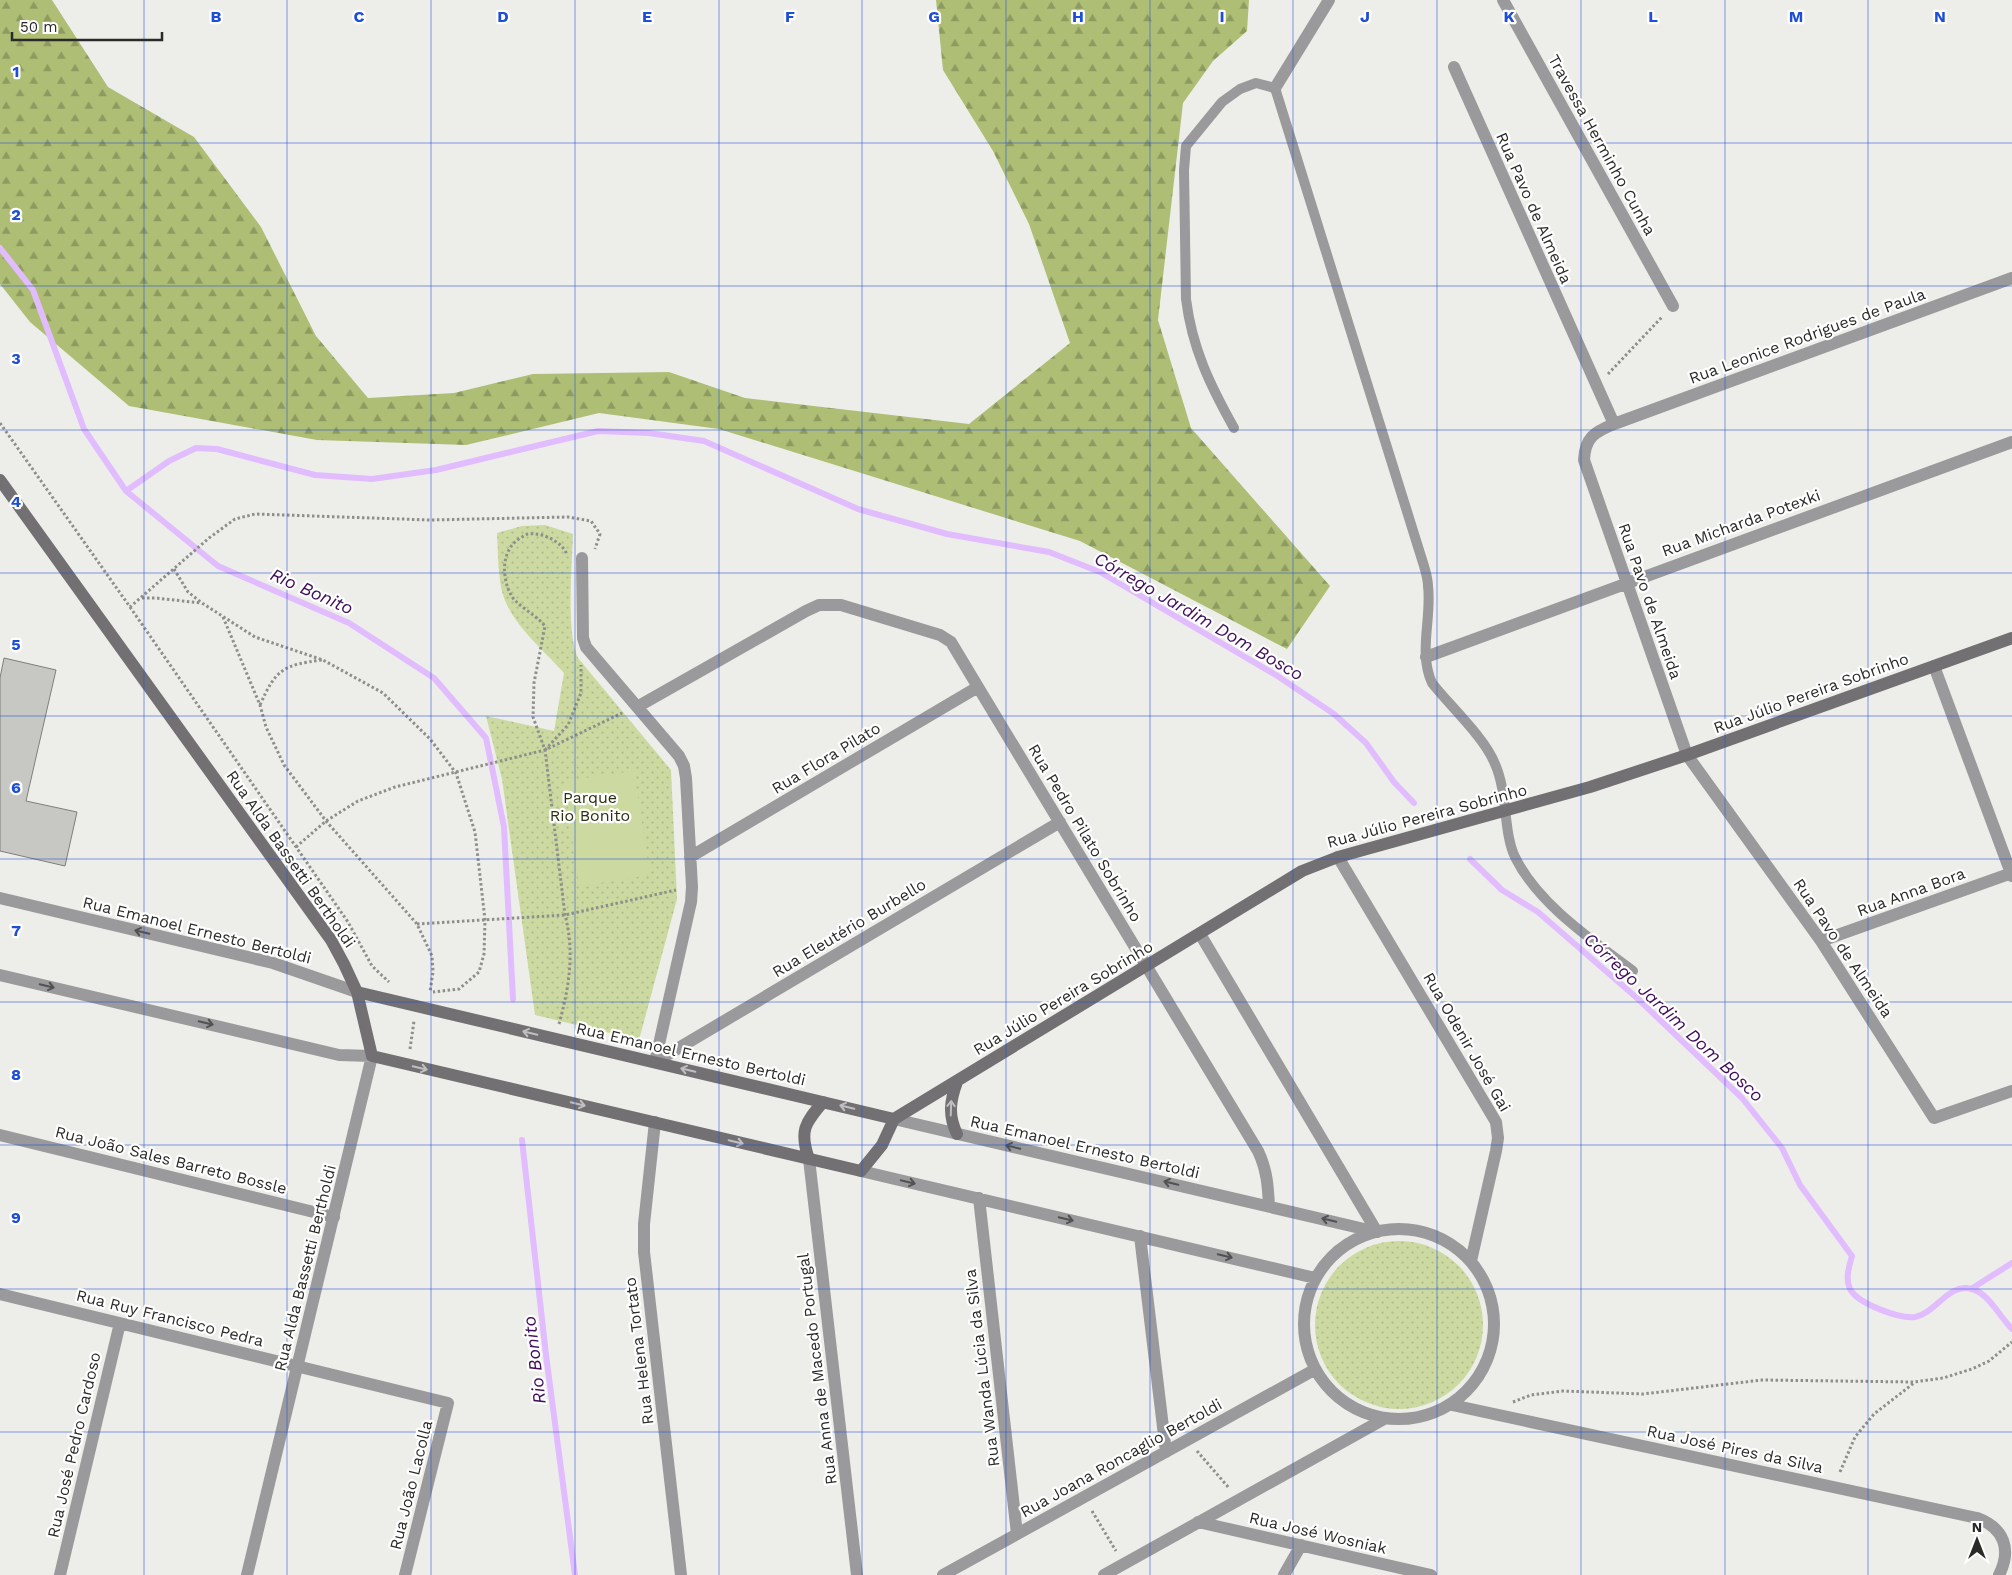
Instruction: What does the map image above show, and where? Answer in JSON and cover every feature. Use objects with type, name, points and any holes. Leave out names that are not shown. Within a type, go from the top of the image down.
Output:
[{"type":"main road","name":"Rua Alda Bassetti Bertholdi","points":[[0,483],[331,940],[356,992],[372,1056]]},
{"type":"main road","name":"Rua Júlio Pereira Sobrinho","points":[[894,1119],[1302,871],[1338,857],[1506,812],[1590,787],[1687,755],[2012,638]]},
{"type":"main road","name":"Rua Emanoel Ernesto Bertoldi","points":[[356,992],[894,1119]]},
{"type":"main road","points":[[372,1056],[861,1171],[882,1145],[894,1119]]},
{"type":"main road","points":[[956,1082],[951,1098],[950,1112],[957,1134]]},
{"type":"main road","points":[[809,1159],[804,1146],[803,1136],[806,1124],[823,1102]]},
{"type":"street","points":[[1275,88],[1329,0]]},
{"type":"street","name":"Travessa Herminho Cunha","points":[[1503,0],[1673,306]]},
{"type":"street","name":"Rua Pavo de Almeida","points":[[1454,67],[1614,424],[1593,435],[1585,446],[1584,460],[1687,755],[1821,941],[1934,1118],[2012,1092]]},
{"type":"street","name":"Rua Leonice Rodrigues de Paula","points":[[1614,424],[2012,278]]},
{"type":"street","name":"Rua Micharda Potexki","points":[[1426,657],[2012,442]]},
{"type":"street","points":[[582,558],[583,638],[586,647],[679,756],[684,766],[692,887],[689,916],[655,1062]]},
{"type":"street","name":"Rua Pedro Pilato Sobrinho","points":[[636,707],[806,611],[819,606],[840,605],[947,638],[1258,1151],[1265,1167],[1268,1181],[1269,1206]]},
{"type":"street","points":[[1934,666],[2012,874]]},
{"type":"street","name":"Rua Flora Pilato","points":[[690,857],[978,687]]},
{"type":"street","name":"Rua Eleutério Burbello","points":[[655,1062],[1060,822]]},
{"type":"street","name":"Rua Odenir José Gai","points":[[1338,857],[1496,1122],[1498,1138],[1496,1151],[1471,1261]]},
{"type":"street","name":"Rua Anna Bora","points":[[1821,941],[2012,874]]},
{"type":"street","name":"Rua Emanoel Ernesto Bertoldi","points":[[0,898],[273,963],[356,992]]},
{"type":"street","points":[[1200,934],[1376,1232]]},
{"type":"street","points":[[0,975],[339,1055],[372,1056]]},
{"type":"street","name":"Rua Alda Bassetti Bertholdi","points":[[247,1575],[372,1056]]},
{"type":"street","name":"Rua Emanoel Ernesto Bertoldi","points":[[894,1119],[1376,1232]]},
{"type":"street","name":"Rua Helena Tortato","points":[[655,1122],[644,1224],[644,1252],[681,1575]]},
{"type":"street","name":"Rua João Sales Barreto Bossle","points":[[0,1135],[334,1217]]},
{"type":"street","name":"Rua Anna de Macedo Portugal","points":[[809,1159],[857,1575]]},
{"type":"street","points":[[861,1171],[1315,1278]]},
{"type":"street","name":"Rua Wanda Lúcia da Silva","points":[[979,1198],[1017,1534]]},
{"type":"street","points":[[1402,1229],[1428,1233],[1451,1244],[1471,1261],[1486,1284],[1494,1310],[1494,1337],[1487,1364],[1472,1386],[1452,1404],[1430,1415],[1407,1420],[1384,1419],[1356,1410],[1332,1393],[1314,1370],[1304,1340],[1304,1308],[1315,1278],[1331,1257],[1352,1241],[1376,1232],[1402,1229]]},
{"type":"street","points":[[1140,1236],[1166,1452]]},
{"type":"street","name":"Rua Ruy Francisco Pedra","points":[[0,1294],[448,1403]]},
{"type":"street","name":"Rua José Pedro Cardoso","points":[[60,1575],[120,1323]]},
{"type":"street","name":"Rua Joana Roncaglio Bertoldi","points":[[943,1575],[1314,1370]]},
{"type":"street","name":"Rua João Lacolla","points":[[405,1575],[448,1403]]},
{"type":"street","name":"Rua José Pires da Silva","points":[[1452,1404],[1976,1518],[1988,1522],[1998,1530],[2003,1539],[2005,1560],[1999,1575]]},
{"type":"street","points":[[1104,1575],[1384,1419]]},
{"type":"street","name":"Rua José Wosniak","points":[[1198,1522],[1431,1575]]},
{"type":"street","points":[[1284,1575],[1302,1545]]},
{"type":"lane","points":[[1234,428],[1203,370],[1189,320],[1186,299],[1184,170],[1186,146],[1222,102],[1240,89],[1256,83],[1275,88],[1424,566],[1428,586],[1426,657],[1427,670],[1432,683],[1485,747],[1495,764],[1502,783],[1510,841],[1514,856],[1537,888],[1577,928],[1633,971]]},
{"type":"path","points":[[1596,387],[1673,306]]},
{"type":"path","points":[[0,423],[348,922],[372,966],[390,982]]},
{"type":"path","points":[[130,607],[209,538],[235,519],[255,514],[430,520],[568,517],[592,521],[600,534],[594,551],[582,558]]},
{"type":"path","points":[[555,1039],[568,990],[570,934],[565,915],[545,750],[533,717],[534,683],[545,626],[536,615],[525,609],[511,596],[505,576],[506,554],[515,541],[529,534],[553,538],[565,549],[568,559]]},
{"type":"path","points":[[174,569],[188,592],[202,604],[255,637],[324,660],[383,693],[430,739],[456,773],[475,832],[484,920],[484,954],[478,972],[459,989],[415,993],[416,1006],[407,1065]]},
{"type":"path","points":[[141,598],[202,604]]},
{"type":"path","points":[[222,616],[260,706],[266,727],[284,765],[326,822],[417,924],[432,956],[433,972],[430,992]]},
{"type":"path","points":[[260,706],[268,687],[278,672],[296,663],[324,660]]},
{"type":"path","points":[[545,750],[568,725],[581,693],[581,660]]},
{"type":"path","points":[[296,847],[326,822],[358,801],[395,787],[545,750],[636,707]]},
{"type":"path","points":[[417,924],[565,915],[692,887]]},
{"type":"path","points":[[1483,1412],[1531,1395],[1563,1391],[1643,1394],[1762,1380],[1914,1382],[1943,1378],[1972,1369],[1989,1361],[2012,1342]]},
{"type":"path","points":[[1834,1487],[1856,1437],[1874,1414],[1914,1382]]},
{"type":"path","points":[[1188,1440],[1239,1500]]},
{"type":"path","points":[[1084,1497],[1124,1564]]},
{"type":"green space","points":[[0,0],[52,0],[108,87],[194,137],[261,227],[316,336],[368,398],[454,393],[533,374],[669,372],[745,398],[969,424],[1070,343],[1029,224],[993,151],[943,70],[936,0],[1249,0],[1247,31],[1213,61],[1183,103],[1158,320],[1191,428],[1330,586],[1287,649],[1080,541],[719,429],[599,413],[466,445],[317,440],[129,406],[30,322],[0,284]]},
{"type":"green space","name":"Parque Rio Bonito","points":[[545,525],[573,534],[571,616],[574,647],[578,658],[671,770],[677,899],[639,1040],[535,1015],[502,779],[486,716],[554,731],[564,673],[526,633],[505,600],[500,580],[497,533],[522,526]]},
{"type":"green space","points":[[634,771],[650,875],[579,886],[564,781]]},
{"type":"green space","points":[[1399,1241],[1423,1245],[1439,1251],[1464,1272],[1473,1285],[1479,1301],[1483,1325],[1479,1349],[1473,1365],[1452,1390],[1439,1399],[1423,1405],[1399,1409],[1375,1405],[1359,1399],[1334,1378],[1325,1365],[1319,1349],[1315,1325],[1319,1301],[1325,1285],[1346,1260],[1359,1251],[1375,1245]]},
{"type":"building","points":[[4,658],[56,670],[26,801],[77,812],[65,866],[0,851],[0,678]]},
{"type":"waterway","name":"Rio Bonito","points":[[0,248],[33,290],[84,429],[126,491],[218,566],[349,623],[434,678],[486,738],[504,827],[513,999]]},
{"type":"waterway","name":"Córrego Jardim Dom Bosco","points":[[126,491],[169,461],[196,448],[217,449],[315,475],[372,479],[436,470],[598,431],[649,433],[704,441],[858,509],[947,534],[1049,552],[1100,572],[1276,675],[1334,714],[1366,743],[1394,782],[1414,803]]},
{"type":"waterway","name":"Córrego Jardim Dom Bosco","points":[[1470,859],[1502,890],[1538,912],[1637,998],[1742,1098],[1782,1148],[1800,1185],[1852,1256],[1848,1281],[1854,1295],[1870,1305],[1890,1313],[1915,1317],[1930,1310],[1956,1290],[1972,1289],[1978,1291],[1989,1300],[2012,1329]]},
{"type":"waterway","name":"Rio Bonito","points":[[522,1140],[546,1355],[575,1575]]},
{"type":"waterway","points":[[1971,1289],[2012,1263]]}]
